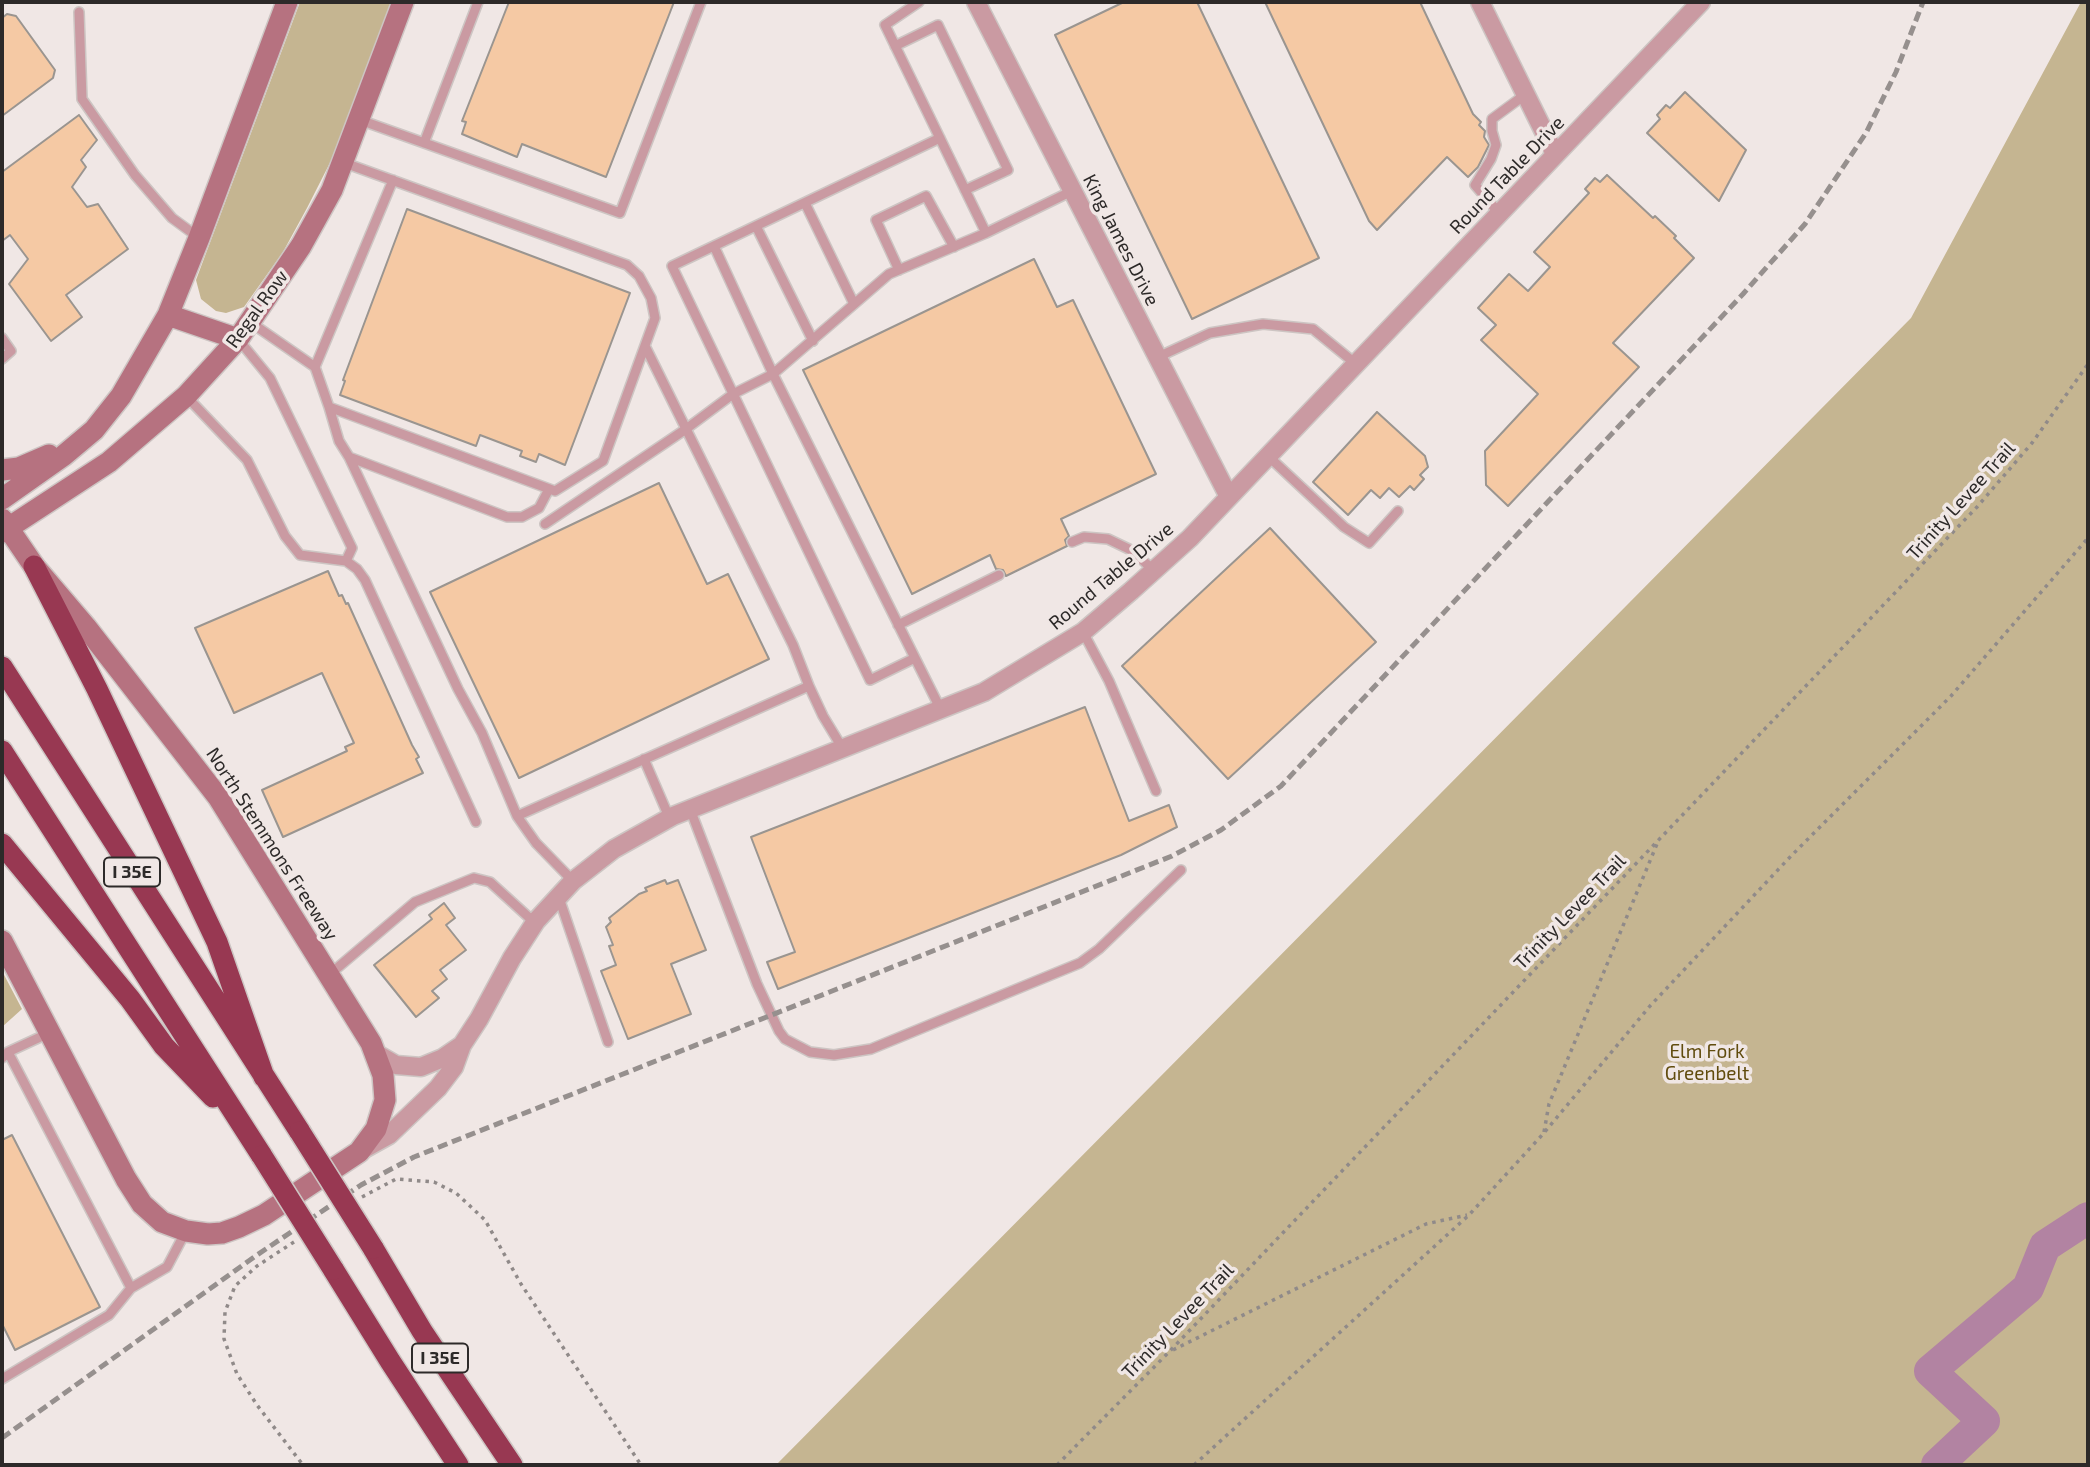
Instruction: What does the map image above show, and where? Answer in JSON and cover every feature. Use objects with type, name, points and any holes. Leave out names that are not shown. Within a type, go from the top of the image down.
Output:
[{"type":"highway","points":[[34,566],[97,689],[217,942],[264,1077]]},
{"type":"highway","name":"I 35E","points":[[2,667],[300,1132],[437,1353],[512,1465]]},
{"type":"highway","name":"I 35E","points":[[2,751],[458,1465]]},
{"type":"highway","points":[[2,844],[130,999],[164,1046],[247,1133]]},
{"type":"main road","points":[[2,499],[63,456],[94,430],[121,396],[168,315],[287,2]]},
{"type":"main road","name":"Regal Row","points":[[4,526],[108,462],[186,396],[244,330],[301,246],[332,190],[403,2]]},
{"type":"main road","points":[[168,315],[244,330]]},
{"type":"main road","points":[[2,470],[38,461],[94,430]]},
{"type":"main road","name":"North Stemmons Freeway","points":[[2,941],[134,1194],[156,1217],[186,1231],[208,1234],[222,1233],[252,1221],[359,1152],[376,1129],[384,1100],[383,1075],[377,1054],[329,975],[205,779],[4,526]]},
{"type":"street","name":"King James Drive","points":[[976,2],[1229,497]]},
{"type":"street","points":[[1480,2],[1555,154]]},
{"type":"street","name":"Round Table Drive","points":[[359,1152],[389,1135],[422,1104],[454,1067],[462,1045],[535,923],[573,881],[614,849],[669,817],[941,710],[1003,681],[1083,632],[1154,571],[1229,497],[1701,2]]},
{"type":"street","name":"Round Table Drive","points":[[377,1054],[397,1065],[421,1067],[443,1058],[462,1045]]},
{"type":"lane","points":[[424,143],[478,2]]},
{"type":"lane","points":[[358,120],[620,213],[701,2]]},
{"type":"lane","points":[[919,2],[885,25],[986,233]]},
{"type":"lane","points":[[79,12],[82,99],[142,183],[172,218],[199,238]]},
{"type":"lane","points":[[895,46],[938,25],[1008,170],[965,190]]},
{"type":"lane","points":[[1499,213],[1475,185],[1492,159],[1496,145],[1492,119],[1526,94]]},
{"type":"lane","points":[[915,658],[870,680],[672,266],[940,138]]},
{"type":"lane","points":[[329,407],[555,491],[603,461],[655,318],[651,298],[639,276],[627,265],[342,162]]},
{"type":"lane","points":[[393,180],[315,367],[339,441],[458,689],[482,733],[517,816],[536,843],[573,881]]},
{"type":"lane","points":[[545,524],[733,394],[774,374],[889,274],[986,233],[1072,191]]},
{"type":"lane","points":[[900,270],[876,220],[926,196],[954,247]]},
{"type":"lane","points":[[805,203],[854,304]]},
{"type":"lane","points":[[756,226],[813,341]]},
{"type":"lane","points":[[714,246],[774,374],[941,710]]},
{"type":"lane","points":[[1158,357],[1210,333],[1263,324],[1313,329],[1356,364]]},
{"type":"lane","points":[[244,330],[315,367]]},
{"type":"lane","points":[[244,330],[271,378],[352,548],[346,561]]},
{"type":"lane","points":[[2,338],[11,351],[2,359]]},
{"type":"lane","points":[[645,346],[793,645],[823,716],[843,748]]},
{"type":"lane","points":[[186,396],[247,460],[285,536],[300,555],[346,561],[357,569],[365,580],[476,822]]},
{"type":"lane","points":[[1268,456],[1344,527],[1369,542],[1398,511]]},
{"type":"lane","points":[[349,457],[507,517],[522,517],[539,508],[549,489]]},
{"type":"lane","points":[[1072,542],[1084,537],[1108,540],[1133,551],[1154,571]]},
{"type":"lane","points":[[898,625],[999,575]]},
{"type":"lane","points":[[1083,632],[1108,681],[1156,791]]},
{"type":"lane","points":[[517,816],[809,686]]},
{"type":"lane","points":[[644,760],[669,817]]},
{"type":"lane","points":[[690,809],[757,984],[779,1031],[785,1038],[810,1052],[834,1055],[871,1049],[1080,963],[1181,870]]},
{"type":"lane","points":[[329,975],[415,902],[474,878],[490,882],[535,923]]},
{"type":"lane","points":[[558,896],[608,1042]]},
{"type":"lane","points":[[50,1032],[5,1055],[131,1288]]},
{"type":"lane","points":[[2,1379],[109,1315],[131,1288],[167,1267],[186,1231]]},
{"type":"path","name":"Trinity Levee Trail","points":[[1058,1465],[1977,507],[2032,443],[2088,364]]},
{"type":"path","points":[[1194,1465],[1469,1215],[1544,1134],[1650,1006],[1791,856],[1951,696],[2088,538]]},
{"type":"path","points":[[1544,1134],[1549,1104],[1659,839]]},
{"type":"path","points":[[1168,1353],[1426,1224],[1469,1215]]},
{"type":"green space","points":[[300,2],[391,2],[338,147],[283,252],[244,307],[226,313],[216,311],[201,299],[196,280]]},
{"type":"green space","name":"Elm Fork Greenbelt","points":[[2081,2],[2088,2],[2088,1465],[776,1465],[1911,318]]},
{"type":"green space","points":[[2,971],[22,1009],[2,1027]]},
{"type":"building","points":[[509,2],[674,2],[606,177],[522,144],[517,157],[462,134],[466,122],[462,121]]},
{"type":"building","points":[[1124,2],[1197,2],[1319,258],[1192,319],[1055,35]]},
{"type":"building","points":[[1265,2],[1420,2],[1473,114],[1485,131],[1484,137],[1489,145],[1478,167],[1468,177],[1447,157],[1377,230],[1369,221]]},
{"type":"building","points":[[7,14],[16,16],[55,70],[53,78],[2,116],[2,18]]},
{"type":"building","points":[[1685,92],[1746,150],[1719,201],[1647,133],[1660,119],[1657,115],[1666,105],[1670,108]]},
{"type":"building","points":[[79,115],[97,140],[81,160],[86,167],[72,187],[87,207],[98,204],[128,249],[66,295],[82,317],[51,341],[9,284],[28,259],[10,235],[2,241],[2,172]]},
{"type":"building","points":[[1607,175],[1676,236],[1674,238],[1694,258],[1613,343],[1639,367],[1508,506],[1486,485],[1485,451],[1538,394],[1481,340],[1496,325],[1478,308],[1509,274],[1528,291],[1550,267],[1534,252],[1589,193],[1585,189],[1595,178],[1600,182]]},
{"type":"building","points":[[407,209],[630,293],[565,465],[539,454],[536,462],[520,456],[522,451],[480,435],[476,446],[340,395],[345,381],[343,380]]},
{"type":"building","points":[[1034,259],[1057,307],[1073,300],[1156,474],[1061,519],[1069,536],[1065,540],[1067,546],[1006,576],[1003,570],[996,569],[990,555],[912,594],[803,370]]},
{"type":"building","points":[[1377,412],[1425,456],[1428,467],[1420,475],[1424,479],[1414,490],[1410,486],[1399,497],[1389,488],[1380,498],[1371,490],[1348,515],[1313,482]]},
{"type":"building","points":[[659,483],[707,584],[728,574],[769,659],[519,778],[430,592]]},
{"type":"building","points":[[1270,528],[1376,642],[1228,779],[1122,666]]},
{"type":"building","points":[[328,571],[339,596],[342,595],[346,604],[348,603],[419,757],[416,759],[423,773],[283,837],[262,790],[347,751],[345,747],[354,743],[322,673],[234,713],[195,628]]},
{"type":"building","points":[[1085,707],[1129,821],[1169,805],[1177,827],[1121,855],[778,989],[767,962],[795,952],[751,837]]},
{"type":"building","points":[[665,880],[667,884],[678,880],[706,950],[671,964],[691,1014],[628,1039],[601,971],[616,965],[609,946],[613,945],[606,927],[611,922],[609,918],[639,894],[647,891],[645,888]]},
{"type":"building","points":[[444,903],[455,918],[446,925],[466,950],[440,970],[447,979],[432,991],[439,998],[416,1017],[374,965],[432,919],[429,915]]},
{"type":"building","points":[[12,1135],[100,1307],[15,1350],[2,1324],[2,1140]]},
{"type":"waterway","points":[[1937,1465],[1984,1421],[1930,1371],[2028,1288],[2045,1246],[2088,1218]]},
{"type":"railway","points":[[2,1438],[257,1255],[361,1185],[414,1157],[1172,856],[1221,830],[1281,786],[1743,294],[1805,224],[1866,133],[1896,72],[1923,2]]}]
